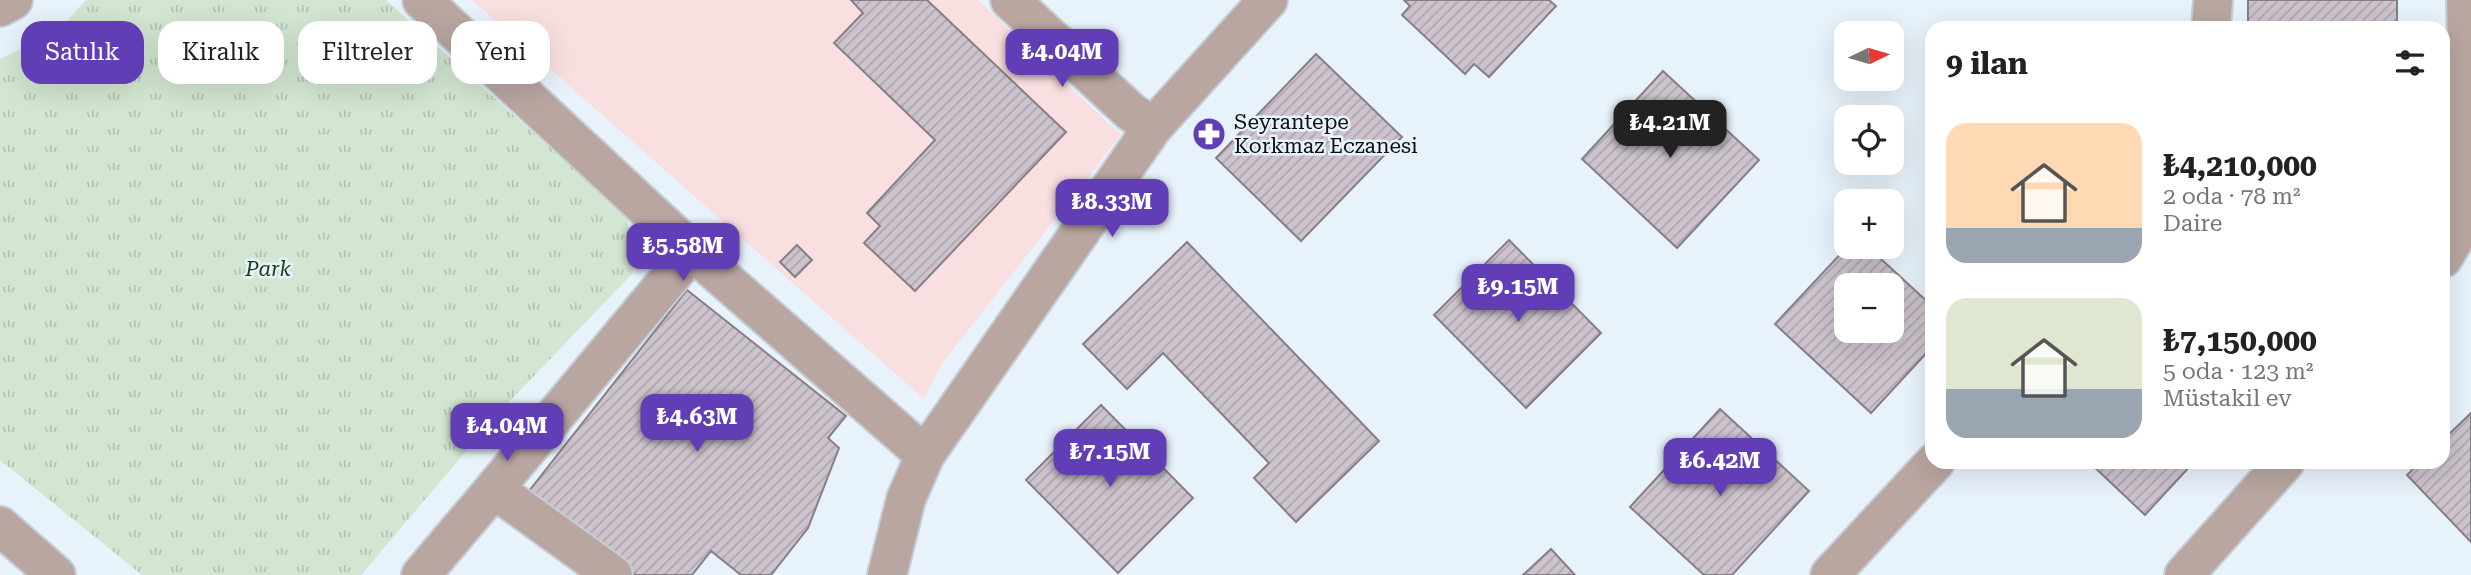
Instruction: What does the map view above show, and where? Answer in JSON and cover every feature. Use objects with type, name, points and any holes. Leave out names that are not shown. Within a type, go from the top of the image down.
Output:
[{"type":"street","points":[[0,7],[13,0]]},
{"type":"street","points":[[422,0],[692,251],[925,455]]},
{"type":"street","points":[[1010,0],[1131,112],[1153,127]]},
{"type":"street","points":[[887,575],[906,499],[925,455],[1153,127],[1268,0]]},
{"type":"street","points":[[2212,21],[2213,0]]},
{"type":"street","points":[[2450,247],[2469,216],[2466,0]]},
{"type":"street","points":[[421,575],[692,251]]},
{"type":"street","points":[[1830,575],[1928,469]]},
{"type":"street","points":[[2184,575],[2279,469]]},
{"type":"street","points":[[494,489],[613,575]]},
{"type":"street","points":[[0,526],[56,575]]},
{"type":"shaded area","points":[[472,0],[978,0],[1121,135],[941,365],[924,399],[550,69],[550,21],[496,21]]},
{"type":"green space","name":"Park","points":[[86,0],[386,0],[409,21],[298,21],[298,84],[437,84],[437,46],[451,59],[451,84],[479,84],[627,217],[633,273],[501,410],[361,575],[142,575],[0,460],[0,59],[21,49],[21,84],[144,84],[144,21],[67,21]]},
{"type":"building","points":[[851,0],[927,0],[1066,132],[915,291],[864,243],[880,226],[867,213],[935,140],[834,43],[863,13]]},
{"type":"building","points":[[1404,0],[1549,0],[1556,6],[1489,77],[1474,64],[1465,74],[1402,15],[1410,6]]},
{"type":"building","points":[[2248,0],[2397,0],[2397,21],[2248,21]]},
{"type":"building","points":[[1316,54],[1402,137],[1301,241],[1216,158]]},
{"type":"building","points":[[1663,71],[1759,160],[1677,248],[1582,159]]},
{"type":"building","points":[[1509,240],[1601,333],[1526,408],[1434,315]]},
{"type":"building","points":[[1187,242],[1379,441],[1296,522],[1254,478],[1269,463],[1163,353],[1127,389],[1083,344]]},
{"type":"building","points":[[797,245],[812,260],[795,277],[780,262]]},
{"type":"building","points":[[1836,259],[1881,259],[1896,273],[1834,273],[1834,343],[1904,343],[1904,280],[1925,300],[1925,355],[1871,413],[1775,324]]},
{"type":"building","points":[[687,290],[846,416],[828,438],[839,448],[808,528],[771,575],[741,575],[711,551],[692,575],[636,575],[529,491]]},
{"type":"building","points":[[1101,405],[1193,498],[1118,573],[1026,480]]},
{"type":"building","points":[[1720,409],[1809,491],[1732,575],[1704,575],[1630,507]]},
{"type":"building","points":[[2471,413],[2471,542],[2407,475],[2413,469],[2450,469],[2450,433]]},
{"type":"building","points":[[2096,469],[2188,469],[2145,515]]},
{"type":"building","points":[[1551,549],[1575,575],[1523,575]]},
{"type":"place","name":"Seyrantepe Korkmaz Eczanesi","points":[[1209,134]]}]
